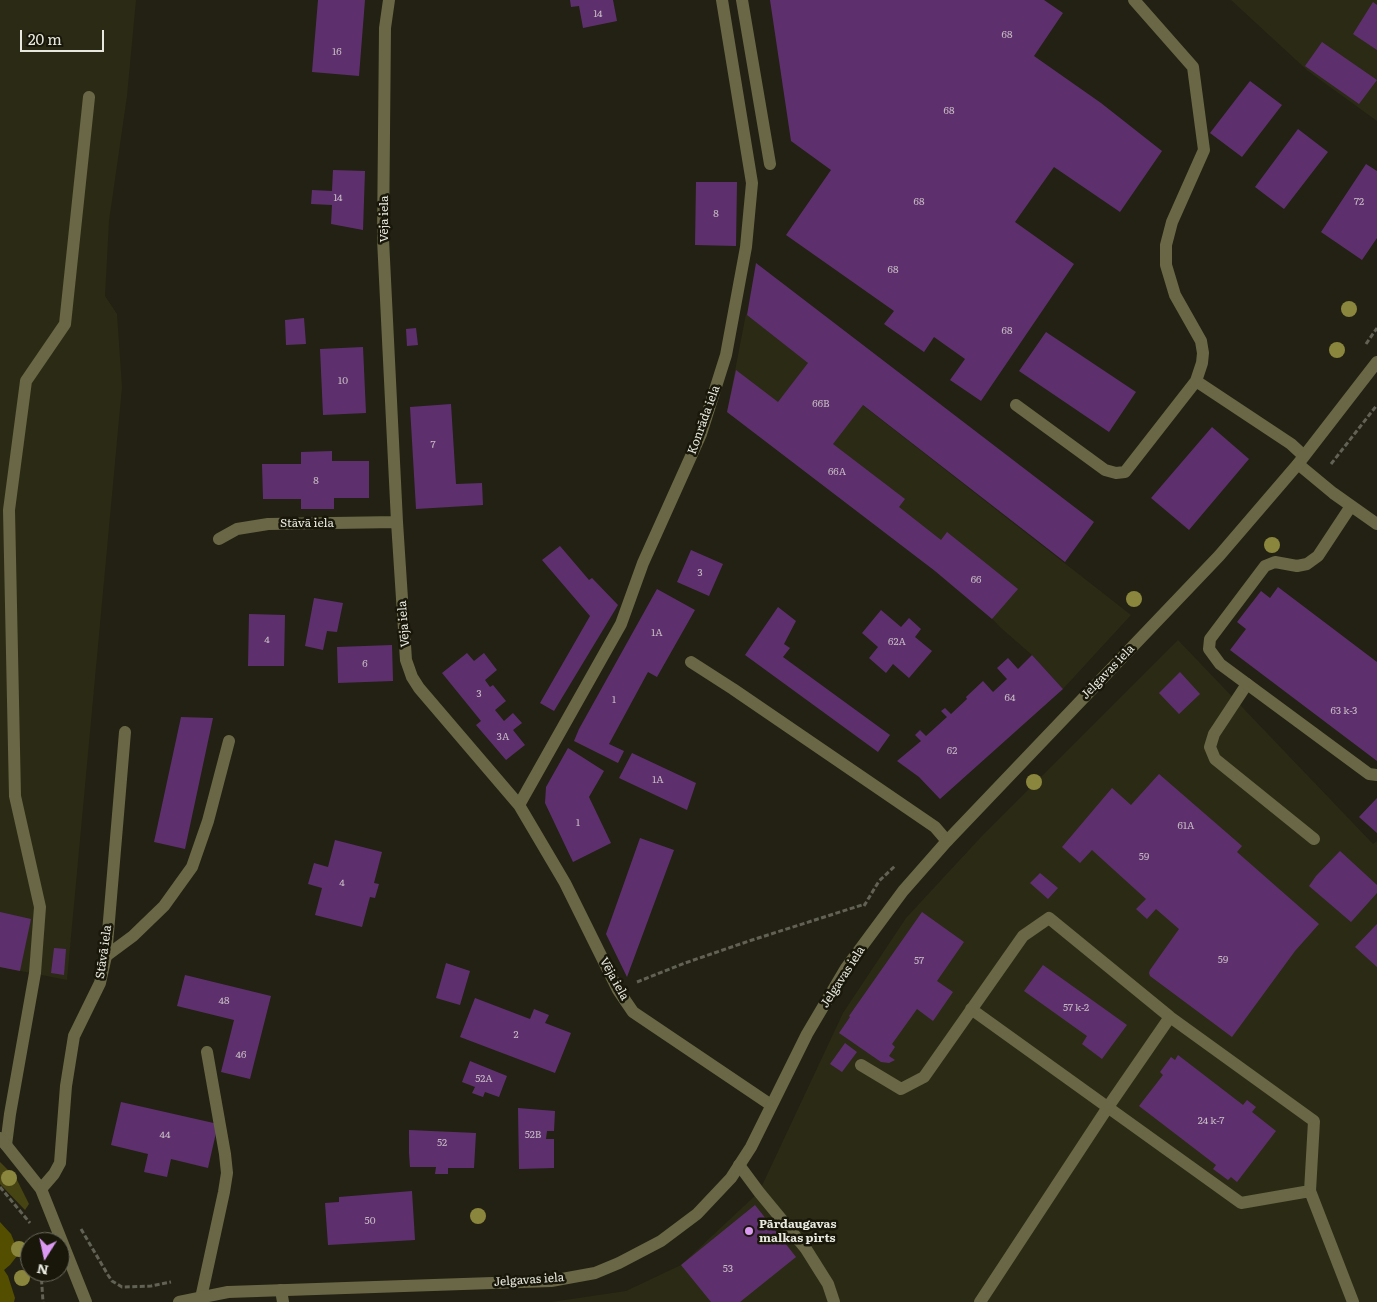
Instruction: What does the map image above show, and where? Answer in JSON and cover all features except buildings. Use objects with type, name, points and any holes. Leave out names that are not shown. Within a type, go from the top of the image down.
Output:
[{"type":"street","name":"Vēja iela","points":[[388,0],[385,28],[383,239],[406,660],[412,677],[419,688],[519,805],[565,883],[618,990],[633,1012],[770,1105]]},
{"type":"street","name":"Konrāda iela","points":[[519,805],[621,624],[643,563],[701,434],[726,355],[746,247],[752,183],[722,0]]},
{"type":"street","points":[[742,0],[770,164]]},
{"type":"street","points":[[1016,405],[1105,470],[1116,473],[1125,472],[1196,381],[1202,363],[1201,341],[1175,295],[1166,265],[1166,245],[1172,222],[1204,150],[1193,68],[1134,0]]},
{"type":"street","points":[[86,1302],[41,1189],[3,1142],[10,1114],[36,973],[40,907],[15,796],[9,510],[26,381],[65,324],[89,97]]},
{"type":"street","name":"Jelgavas iela","points":[[179,1302],[228,1292],[282,1296],[551,1281],[595,1273],[619,1263],[661,1240],[697,1214],[732,1178],[751,1147],[770,1105],[807,1034],[846,968],[903,891],[947,840],[1219,556],[1301,460],[1377,362]]},
{"type":"street","points":[[1196,381],[1291,444],[1301,460],[1319,480],[1377,524]]},
{"type":"street","points":[[1351,506],[1318,556],[1308,564],[1297,566],[1275,562],[1265,566],[1210,640],[1209,649],[1220,664],[1369,774],[1377,775]]},
{"type":"street","name":"Stāvā iela","points":[[219,539],[237,528],[268,524],[397,522]]},
{"type":"street","points":[[691,662],[935,827],[947,840]]},
{"type":"street","points":[[1247,684],[1214,734],[1210,747],[1215,759],[1314,839]]},
{"type":"street","name":"Stāvā iela","points":[[41,1189],[54,1174],[60,1163],[66,1086],[74,1036],[100,983],[106,956],[125,732]]},
{"type":"street","points":[[106,956],[133,936],[164,906],[192,867],[208,821],[229,741]]},
{"type":"street","points":[[861,1065],[901,1089],[924,1077],[1023,936],[1049,918],[1170,1017],[1314,1121],[1310,1190],[1353,1302]]},
{"type":"street","points":[[972,1009],[1241,1203],[1310,1190]]},
{"type":"street","points":[[980,1302],[1108,1107],[1170,1017]]},
{"type":"street","points":[[201,1298],[227,1174],[206,1052]]},
{"type":"street","points":[[740,1165],[759,1192],[806,1249],[828,1284],[834,1302]]},
{"type":"path","points":[[1366,344],[1377,328]]},
{"type":"path","points":[[1319,480],[1377,405]]},
{"type":"path","points":[[860,912],[880,881],[900,861]]},
{"type":"path","points":[[618,990],[685,963],[903,891]]},
{"type":"path","points":[[0,1187],[33,1226]]},
{"type":"path","points":[[80,1228],[108,1275],[122,1287],[152,1286],[205,1276]]},
{"type":"path","points":[[42,1282],[43,1302]]},
{"type":"shaded area","points":[[0,0],[136,0],[127,96],[109,221],[105,296],[117,314],[122,387],[67,980],[0,967]]},
{"type":"shaded area","points":[[1231,0],[1377,0],[1377,121],[1308,71]]},
{"type":"shaded area","points":[[746,314],[1131,615],[1063,689],[1032,655],[1001,628],[976,602],[727,412]]},
{"type":"shaded area","points":[[1178,640],[1373,844],[1377,841],[1377,1302],[551,1302],[626,1291],[681,1265],[759,1192],[843,1013],[906,918],[981,837]]},
{"type":"shaded area","points":[[0,1162],[16,1178],[29,1204],[25,1210],[0,1184]]},
{"type":"shaded area","points":[[0,1222],[11,1234],[18,1251],[17,1256],[4,1270],[8,1276],[15,1298],[14,1302],[0,1302]]},
{"type":"place","name":"Pārdaugavas malkas pirts","points":[[749,1231]]}]
